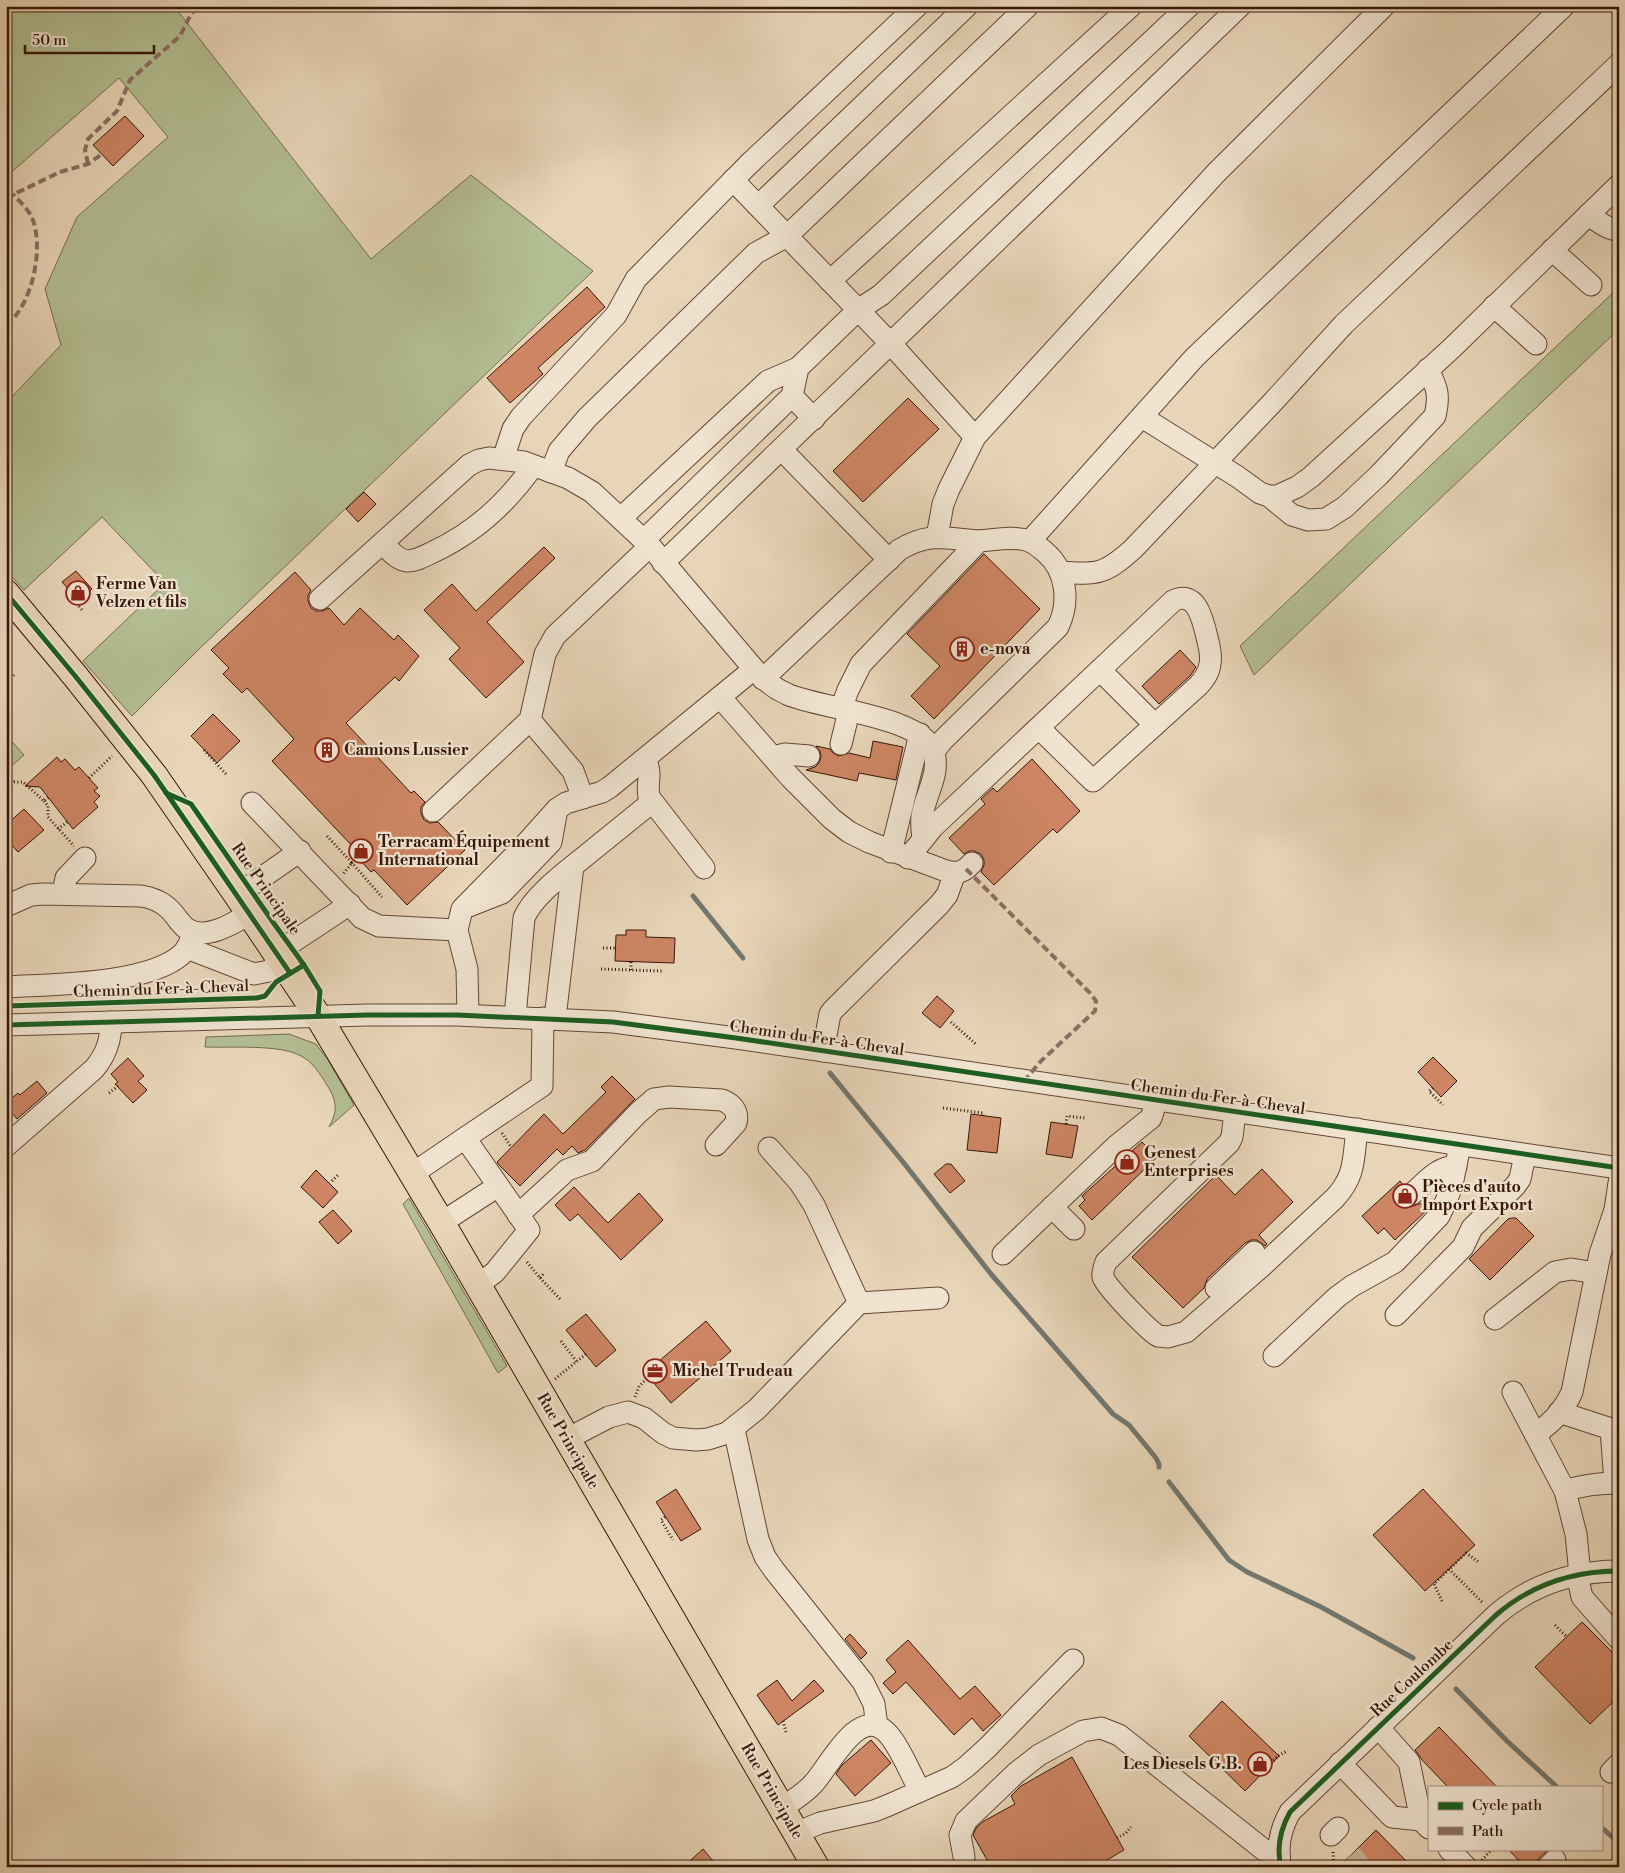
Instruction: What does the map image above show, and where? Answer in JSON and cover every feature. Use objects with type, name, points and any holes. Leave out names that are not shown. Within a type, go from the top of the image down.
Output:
[{"type":"main road","name":"Rue Principale","points":[[6,593],[128,741],[243,904],[318,1016],[442,1223],[816,1867]]},
{"type":"street","points":[[503,459],[514,429],[521,417],[616,315],[636,279],[733,180],[917,6]]},
{"type":"street","points":[[758,206],[967,6]]},
{"type":"street","points":[[383,543],[395,555],[407,561],[420,558],[452,544],[486,518],[518,488],[542,469],[587,418],[756,253],[787,236],[1028,6]]},
{"type":"street","points":[[830,281],[1131,6]]},
{"type":"street","points":[[621,518],[768,381],[798,368],[858,310],[881,295],[1189,6]]},
{"type":"street","points":[[664,563],[1240,6]]},
{"type":"street","points":[[937,537],[943,504],[948,490],[976,437],[1216,173],[1384,6]]},
{"type":"street","points":[[1030,542],[1195,357],[1564,6]]},
{"type":"street","points":[[1060,572],[1093,573],[1115,565],[1215,463],[1344,324],[1619,64]]},
{"type":"street","points":[[733,180],[891,344],[976,437]]},
{"type":"street","points":[[1269,496],[1287,492],[1311,477],[1428,369],[1619,185]]},
{"type":"street","points":[[1589,214],[1598,223],[1619,231]]},
{"type":"street","points":[[1552,250],[1591,285]]},
{"type":"street","points":[[1494,306],[1536,344]]},
{"type":"street","points":[[433,810],[530,720],[545,654],[555,636],[792,396],[798,368]]},
{"type":"street","points":[[1142,417],[1260,493],[1269,496],[1292,515],[1308,520],[1326,519],[1345,507],[1436,416],[1438,389],[1428,369]]},
{"type":"street","points":[[792,396],[814,420]]},
{"type":"street","points":[[782,450],[889,560]]},
{"type":"street","points":[[320,599],[469,465],[479,460],[489,458],[503,459],[568,478],[592,492],[647,543],[758,674],[789,695],[882,719],[920,734],[930,743],[934,751],[935,769],[922,814],[923,839]]},
{"type":"street","points":[[468,1015],[468,969],[457,930],[462,909],[502,893],[551,842],[557,809],[566,803],[602,792],[720,698],[758,674],[899,550],[911,543],[928,537],[937,537],[979,541],[1015,539],[1034,543],[1050,556],[1060,572],[1065,585],[1065,609],[1058,627],[934,751]]},
{"type":"street","points":[[841,744],[848,690],[860,664],[979,541]]},
{"type":"street","points":[[900,855],[923,839],[933,827],[1173,602],[1178,599],[1185,599],[1195,605],[1200,612],[1211,654],[1209,669],[1199,685],[1149,711],[1093,782],[1039,728]]},
{"type":"street","points":[[1100,670],[1149,711]]},
{"type":"street","points":[[720,698],[772,757],[832,819],[849,832],[900,855],[963,868],[939,905],[833,1010],[830,1014],[823,1052]]},
{"type":"street","points":[[530,720],[573,771],[582,798]]},
{"type":"street","points":[[900,855],[920,734]]},
{"type":"street","points":[[772,757],[785,754],[809,756]]},
{"type":"street","points":[[645,759],[650,774],[648,792],[652,802],[704,868]]},
{"type":"street","points":[[514,1016],[524,918],[527,910],[532,903],[573,866],[652,802]]},
{"type":"street","points":[[252,803],[300,851],[362,918],[379,926],[457,930]]},
{"type":"street","points":[[6,987],[76,983],[144,974],[172,962],[191,940],[207,932],[223,928],[243,904],[300,851]]},
{"type":"street","points":[[63,893],[66,878],[82,855]]},
{"type":"street","points":[[412,1174],[542,1086],[549,1018],[573,866]]},
{"type":"street","points":[[6,906],[31,895],[63,893],[153,898],[166,904],[187,929],[191,940],[254,974],[269,971],[279,957],[350,904]]},
{"type":"street","name":"Chemin du Fer-à-Cheval","points":[[6,1025],[318,1016],[468,1015],[549,1018],[658,1028],[1619,1168]]},
{"type":"street","points":[[6,1146],[45,1107],[94,1070],[101,1061],[110,1042],[111,1022]]},
{"type":"street","points":[[518,1215],[567,1170],[592,1161],[634,1109],[654,1099],[664,1097],[722,1100],[728,1102],[736,1110],[736,1123],[716,1145]]},
{"type":"street","points":[[1003,1254],[1151,1118],[1157,1100]]},
{"type":"street","points":[[1235,1112],[1232,1137],[1229,1143],[1184,1196],[1155,1225],[1106,1262],[1102,1274],[1109,1287],[1153,1333],[1164,1337],[1186,1332],[1262,1266],[1335,1198],[1346,1186],[1350,1176],[1357,1130]]},
{"type":"street","points":[[465,1138],[529,1230],[495,1272],[478,1285]]},
{"type":"street","points":[[1274,1356],[1337,1297],[1352,1286],[1385,1268],[1404,1254],[1438,1216],[1447,1199],[1460,1145]]},
{"type":"street","points":[[769,1148],[795,1177],[814,1206],[859,1303]]},
{"type":"street","points":[[1396,1315],[1463,1246],[1479,1235],[1518,1182],[1525,1154]]},
{"type":"street","points":[[1412,1194],[1436,1172],[1447,1166],[1456,1166]]},
{"type":"street","points":[[1534,1434],[1547,1426],[1572,1392],[1600,1254],[1617,1211],[1619,1183]]},
{"type":"street","points":[[442,1223],[498,1186]]},
{"type":"street","points":[[1052,1207],[1074,1229]]},
{"type":"street","points":[[1164,1337],[1254,1252]]},
{"type":"street","points":[[1495,1319],[1555,1272],[1571,1270],[1596,1274]]},
{"type":"street","points":[[567,1439],[609,1417],[628,1412],[644,1418],[663,1433],[673,1438],[696,1440],[727,1433],[757,1410],[859,1303],[938,1298]]},
{"type":"street","points":[[1513,1392],[1564,1491],[1576,1534],[1578,1575],[1582,1598],[1619,1639]]},
{"type":"street","points":[[1559,1412],[1611,1429],[1617,1483],[1583,1486],[1564,1491]]},
{"type":"street","points":[[734,1429],[758,1539],[765,1557],[863,1682],[874,1704],[877,1726]]},
{"type":"street","name":"Rue Coulombe","points":[[1280,1860],[1281,1832],[1290,1812],[1509,1604],[1540,1586],[1578,1575],[1619,1571]]},
{"type":"street","points":[[796,1833],[820,1823],[882,1808],[952,1777],[966,1768],[998,1738],[1074,1660]]},
{"type":"street","points":[[782,1808],[804,1793],[814,1783],[854,1731],[862,1727],[877,1726],[884,1730],[887,1746],[920,1791]]},
{"type":"street","points":[[1340,1763],[1392,1817],[1425,1824],[1409,1762],[1378,1727]]},
{"type":"street","points":[[962,1864],[960,1835],[966,1821],[1016,1773],[1039,1755],[1083,1731],[1101,1728],[1119,1735],[1264,1850],[1280,1860]]},
{"type":"street","points":[[1450,1850],[1466,1867]]},
{"type":"path","points":[[75,597],[72,598],[83,611]]},
{"type":"path","points":[[6,683],[14,674]]},
{"type":"path","points":[[204,750],[226,774]]},
{"type":"path","points":[[89,778],[116,752]]},
{"type":"path","points":[[6,789],[14,782],[23,782],[44,801],[48,806],[48,817],[82,855]]},
{"type":"path","points":[[44,801],[49,797]]},
{"type":"path","points":[[48,806],[53,802]]},
{"type":"path","points":[[58,829],[67,822]]},
{"type":"path","points":[[327,836],[382,896]]},
{"type":"path","points":[[352,863],[358,858]]},
{"type":"path","points":[[603,948],[616,948]]},
{"type":"path","points":[[631,962],[632,970]]},
{"type":"path","points":[[601,969],[662,971]]},
{"type":"path","points":[[952,1022],[977,1045]]},
{"type":"path","points":[[109,1093],[118,1086]]},
{"type":"path","points":[[1433,1088],[1429,1091],[1444,1105]]},
{"type":"path","points":[[943,1108],[983,1113],[983,1116]]},
{"type":"path","points":[[1066,1124],[1067,1116],[1085,1118]]},
{"type":"path","points":[[332,1181],[338,1175]]},
{"type":"path","points":[[526,1261],[561,1300]]},
{"type":"path","points":[[540,1278],[544,1273]]},
{"type":"path","points":[[561,1341],[577,1362]]},
{"type":"path","points":[[555,1379],[586,1354]]},
{"type":"path","points":[[643,1382],[648,1377]]},
{"type":"path","points":[[665,1516],[661,1520],[673,1540]]},
{"type":"path","points":[[1442,1601],[1434,1584],[1449,1569],[1466,1553],[1480,1563]]},
{"type":"path","points":[[1449,1569],[1483,1602]]},
{"type":"path","points":[[1555,1625],[1567,1637]]},
{"type":"path","points":[[783,1721],[786,1732]]},
{"type":"path","points":[[1266,1768],[1278,1756],[1287,1751]]},
{"type":"path","points":[[1117,1838],[1126,1833],[1131,1827]]},
{"type":"green space","points":[[6,6],[174,6],[371,259],[471,175],[593,271],[193,655],[132,716],[83,661],[165,583],[102,517],[24,590],[6,570],[6,403],[61,345],[45,289],[77,217],[168,137],[119,78],[6,177]]},
{"type":"green space","points":[[1619,287],[1619,329],[1254,675],[1240,646]]},
{"type":"green space","points":[[6,735],[24,755],[6,771]]},
{"type":"green space","points":[[289,1034],[316,1044],[328,1060],[354,1105],[329,1127],[335,1111],[333,1096],[313,1065],[301,1056],[292,1052],[268,1048],[205,1047],[206,1037]]},
{"type":"green space","points":[[409,1198],[507,1366],[498,1373],[403,1204]]},
{"type":"building","points":[[125,116],[144,136],[113,166],[93,145]]},
{"type":"building","points":[[587,287],[605,307],[538,368],[543,374],[510,403],[487,378]]},
{"type":"building","points":[[908,398],[939,429],[863,502],[833,471]]},
{"type":"building","points":[[364,492],[376,504],[358,522],[346,509]]},
{"type":"building","name":"Camions Lussier","points":[[544,547],[555,558],[487,622],[524,662],[486,698],[449,659],[460,648],[424,610],[452,584],[476,611]]},
{"type":"building","name":"e-nova","points":[[984,554],[1040,609],[934,719],[911,696],[940,666],[907,634]]},
{"type":"building","points":[[76,571],[92,589],[78,600],[62,582]]},
{"type":"building","name":"Camions Lussier","points":[[295,572],[311,590],[308,595],[308,601],[311,608],[316,611],[322,611],[329,608],[344,625],[360,608],[394,640],[398,635],[419,656],[399,681],[395,677],[346,723],[411,793],[414,791],[425,802],[421,807],[424,820],[430,823],[438,822],[465,850],[407,905],[374,870],[371,872],[350,850],[353,847],[272,761],[294,739],[247,688],[242,693],[223,674],[229,668],[211,650]]},
{"type":"building","points":[[1180,650],[1196,667],[1190,676],[1159,704],[1142,686]]},
{"type":"building","points":[[213,714],[240,741],[217,763],[191,736]]},
{"type":"building","points":[[873,741],[903,747],[896,780],[859,773],[857,781],[806,770],[815,767],[819,763],[820,751],[816,746],[830,749],[839,756],[849,753],[870,758]]},
{"type":"building","points":[[57,757],[61,762],[65,759],[75,770],[79,767],[98,788],[94,791],[100,796],[94,802],[98,807],[73,829],[40,787],[25,786]]},
{"type":"building","points":[[1032,759],[1080,811],[1057,833],[1053,829],[994,885],[981,872],[984,860],[981,854],[969,851],[964,854],[949,838],[985,804],[981,799],[993,788],[997,792]]},
{"type":"building","points":[[24,809],[44,830],[18,852],[6,839],[6,825]]},
{"type":"building","points":[[626,930],[646,930],[646,937],[675,938],[674,963],[615,961],[616,935],[626,935]]},
{"type":"building","points":[[937,996],[954,1011],[940,1028],[922,1013]]},
{"type":"building","points":[[1433,1057],[1457,1081],[1441,1097],[1418,1072]]},
{"type":"building","points":[[128,1058],[144,1076],[138,1081],[147,1090],[133,1103],[115,1084],[118,1082],[111,1074]]},
{"type":"building","points":[[612,1076],[635,1099],[585,1150],[578,1153],[572,1146],[563,1155],[557,1149],[520,1186],[499,1165],[497,1162],[544,1114],[563,1134],[606,1092],[601,1087]]},
{"type":"building","points":[[37,1081],[47,1093],[17,1119],[6,1106],[6,1103],[18,1093],[20,1095]]},
{"type":"building","points":[[971,1114],[1001,1118],[997,1153],[967,1150]]},
{"type":"building","points":[[1051,1122],[1078,1126],[1072,1158],[1046,1154]]},
{"type":"building","points":[[1142,1142],[1157,1157],[1092,1220],[1079,1206],[1085,1200],[1082,1196]]},
{"type":"building","points":[[946,1164],[951,1164],[965,1181],[950,1193],[934,1174]]},
{"type":"building","points":[[1262,1169],[1293,1202],[1259,1235],[1267,1244],[1265,1246],[1257,1240],[1245,1243],[1207,1279],[1204,1288],[1183,1308],[1132,1257],[1216,1175],[1235,1195]]},
{"type":"building","points":[[316,1170],[338,1192],[323,1208],[301,1187]]},
{"type":"building","points":[[1400,1181],[1403,1185],[1400,1190],[1400,1196],[1403,1203],[1408,1206],[1414,1206],[1420,1203],[1427,1210],[1395,1240],[1384,1228],[1378,1234],[1362,1216]]},
{"type":"building","points":[[574,1187],[608,1223],[639,1193],[663,1220],[621,1260],[578,1214],[570,1221],[555,1205]]},
{"type":"building","points":[[333,1210],[352,1231],[338,1244],[319,1222]]},
{"type":"building","points":[[1516,1218],[1534,1236],[1490,1280],[1469,1259],[1508,1219]]},
{"type":"building","points":[[586,1314],[616,1350],[596,1367],[566,1330]]},
{"type":"building","points":[[706,1321],[731,1351],[671,1403],[645,1373]]},
{"type":"building","points":[[676,1489],[701,1529],[681,1541],[656,1502]]},
{"type":"building","points":[[1423,1489],[1475,1545],[1425,1591],[1373,1535]]},
{"type":"building","points":[[1582,1622],[1619,1659],[1619,1696],[1590,1724],[1535,1667]]},
{"type":"building","points":[[850,1634],[867,1653],[861,1659],[845,1639]]},
{"type":"building","points":[[908,1640],[960,1699],[975,1686],[1001,1715],[983,1731],[972,1718],[954,1735],[906,1682],[893,1694],[883,1683],[896,1672],[886,1660]]},
{"type":"building","points":[[777,1680],[792,1701],[814,1680],[824,1691],[778,1725],[757,1695]]},
{"type":"building","points":[[1222,1701],[1279,1756],[1245,1791],[1189,1736]]},
{"type":"building","points":[[1439,1727],[1496,1786],[1447,1786],[1415,1750]]},
{"type":"building","points":[[871,1740],[891,1763],[855,1796],[836,1774],[842,1765]]},
{"type":"building","points":[[1072,1757],[1124,1850],[1095,1867],[991,1867],[973,1835],[976,1828],[984,1821],[1015,1804],[1011,1796],[1021,1786]]},
{"type":"building","points":[[1376,1830],[1412,1867],[1338,1867],[1351,1855]]},
{"type":"building","points":[[703,1849],[718,1867],[683,1867]]},
{"type":"building","points":[[1509,1850],[1548,1850],[1539,1858],[1535,1867],[1525,1867]]},
{"type":"waterway","points":[[693,896],[743,958]]},
{"type":"waterway","points":[[830,1073],[991,1274],[1113,1414],[1129,1425],[1156,1458],[1159,1467]]},
{"type":"waterway","points":[[1169,1482],[1229,1560],[1247,1572],[1321,1607],[1413,1658]]},
{"type":"waterway","points":[[1456,1689],[1507,1741],[1556,1786]]},
{"type":"waterway","points":[[1602,1828],[1619,1843]]},
{"type":"tunnel","points":[[1351,1855],[1362,1867]]},
{"type":"marked path","points":[[88,164],[85,150],[88,139],[117,111],[130,80],[180,36],[190,16],[198,6]]},
{"type":"marked path","points":[[6,198],[60,172],[88,164],[102,154]]},
{"type":"marked path","points":[[6,325],[15,316],[30,289],[37,256],[35,226],[28,211],[13,194]]},
{"type":"marked path","points":[[966,869],[1096,1001],[1095,1011],[1041,1061],[1024,1081]]},
{"type":"cycle path","points":[[6,593],[154,775],[290,973]]},
{"type":"cycle path","points":[[166,793],[191,804],[304,965],[320,991],[318,1016]]},
{"type":"cycle path","points":[[6,1006],[257,998],[265,996],[276,982],[304,965]]},
{"type":"cycle path","points":[[6,1025],[367,1015],[457,1015],[613,1022],[736,1038],[1619,1168]]},
{"type":"cycle path","points":[[1281,1867],[1280,1839],[1290,1812],[1496,1615],[1524,1595],[1553,1582],[1585,1574],[1619,1571]]},
{"type":"place","name":"Ferme Van Velzen et fils","points":[[78,593]]},
{"type":"place","name":"e-nova","points":[[962,649]]},
{"type":"place","name":"Camions Lussier","points":[[327,750]]},
{"type":"place","name":"Terracam Équipement International","points":[[361,851]]},
{"type":"place","name":"Genest Enterprises","points":[[1127,1162]]},
{"type":"place","name":"Pièces d'auto Import Export","points":[[1405,1196]]},
{"type":"place","name":"Michel Trudeau","points":[[655,1371]]},
{"type":"place","name":"Les Diesels G.B.","points":[[1260,1764]]}]
